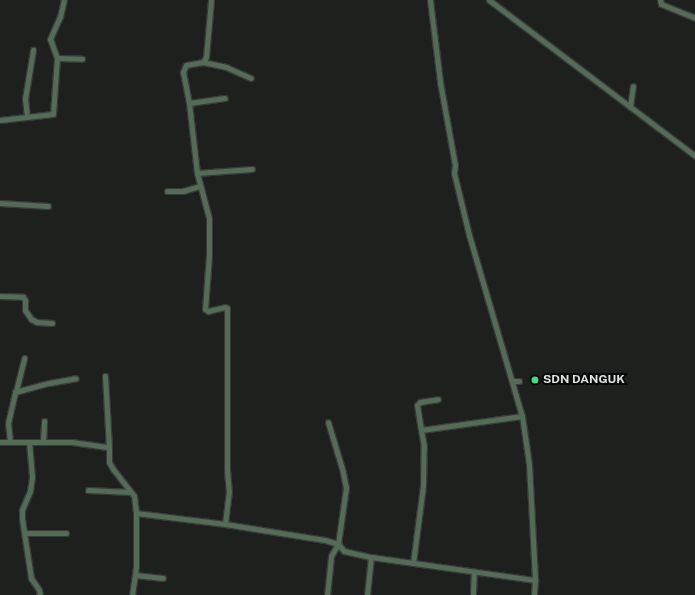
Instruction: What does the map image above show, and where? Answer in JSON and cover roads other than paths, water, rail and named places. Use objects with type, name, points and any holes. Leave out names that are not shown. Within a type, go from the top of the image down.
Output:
[{"type":"street","points":[[0,120],[53,114],[57,58],[50,39],[60,17],[64,0]]},
{"type":"street","points":[[203,62],[206,57],[210,0]]},
{"type":"street","points":[[430,0],[440,82],[455,165],[454,173],[469,235],[522,416],[528,464],[535,580],[534,595]]},
{"type":"street","points":[[490,0],[695,156]]},
{"type":"street","points":[[660,0],[661,4],[695,18]]},
{"type":"street","points":[[27,117],[25,99],[33,50]]},
{"type":"street","points":[[57,58],[82,60]]},
{"type":"street","points":[[225,524],[229,491],[227,470],[227,308],[206,310],[209,255],[209,218],[207,205],[197,173],[189,103],[183,69],[186,65],[203,62],[226,67],[250,78]]},
{"type":"street","points":[[630,107],[633,86]]},
{"type":"street","points":[[189,103],[225,98]]},
{"type":"street","points":[[197,173],[252,169]]},
{"type":"street","points":[[168,191],[183,191],[200,186]]},
{"type":"street","points":[[0,203],[48,206]]},
{"type":"street","points":[[0,296],[23,297],[25,300],[25,310],[31,319],[37,322],[52,323]]},
{"type":"street","points":[[10,442],[8,423],[12,398],[16,391],[24,358]]},
{"type":"street","points":[[105,376],[109,462],[134,496],[136,513],[135,575],[132,595]]},
{"type":"street","points":[[16,391],[76,378]]},
{"type":"street","points":[[513,381],[519,381]]},
{"type":"street","points":[[413,563],[423,486],[424,447],[418,405],[420,402],[438,399]]},
{"type":"street","points":[[421,430],[522,416]]},
{"type":"street","points":[[44,421],[44,442]]},
{"type":"street","points":[[327,595],[331,556],[338,544],[346,488],[343,472],[328,422]]},
{"type":"street","points":[[0,442],[83,443],[109,447]]},
{"type":"street","points":[[29,442],[32,477],[30,491],[22,510],[31,578],[40,590],[40,595]]},
{"type":"street","points":[[88,490],[130,492]]},
{"type":"street","points":[[136,513],[225,524],[325,540],[338,544],[344,551],[371,557],[535,580]]},
{"type":"street","points":[[25,533],[66,533]]},
{"type":"street","points":[[367,595],[371,557]]},
{"type":"street","points":[[473,595],[474,572]]},
{"type":"street","points":[[135,575],[162,578]]},
{"type":"place","name":"SDN DANGUK","points":[[535,380]]}]
